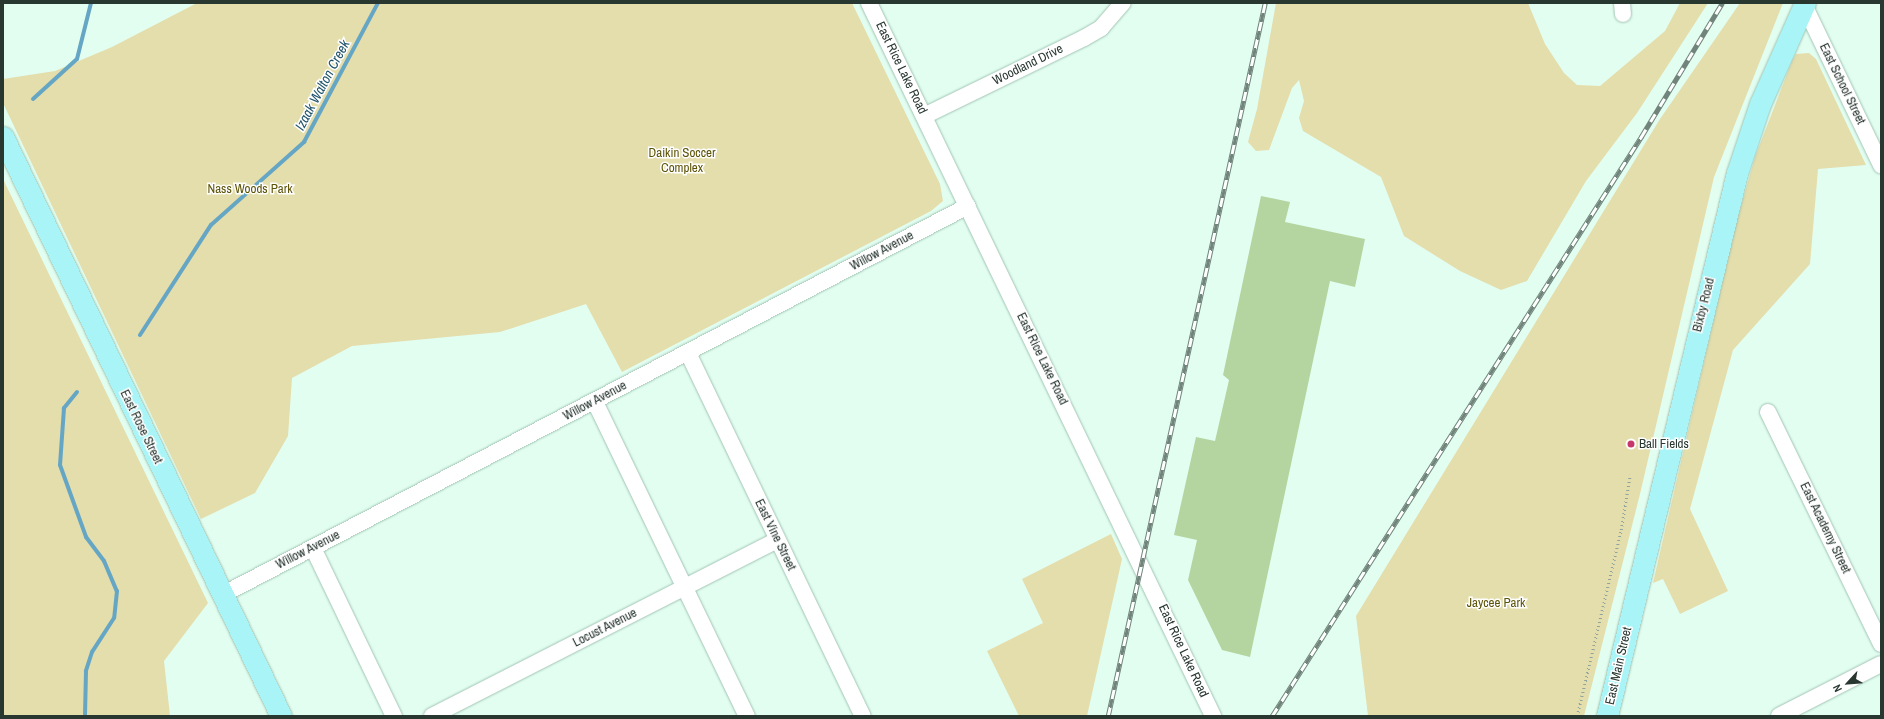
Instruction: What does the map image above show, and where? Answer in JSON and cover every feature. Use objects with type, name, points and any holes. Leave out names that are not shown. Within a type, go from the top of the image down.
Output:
[{"type":"main road","name":"Bixby Road","points":[[1631,616],[1737,173],[1763,98],[1804,4]]},
{"type":"main road","name":"East Rose Street","points":[[3,137],[281,716]]},
{"type":"main road","name":"East Main Street","points":[[1607,716],[1631,616]]},
{"type":"street","name":"East Rice Lake Road","points":[[869,3],[1213,716]]},
{"type":"street","name":"Woodland Drive","points":[[924,116],[1084,38],[1101,28],[1123,3]]},
{"type":"street","name":"East School Street","points":[[1804,4],[1877,147],[1881,165]]},
{"type":"street","name":"Willow Avenue","points":[[222,595],[595,402],[968,206]]},
{"type":"street","name":"East Vine Street","points":[[688,353],[863,716]]},
{"type":"street","points":[[595,402],[747,716]]},
{"type":"street","name":"East Academy Street","points":[[1768,412],[1881,644]]},
{"type":"street","name":"Locust Avenue","points":[[432,716],[777,540]]},
{"type":"street","points":[[313,548],[394,716]]},
{"type":"street","points":[[1779,716],[1881,664]]},
{"type":"path","points":[[1577,716],[1621,530],[1630,475]]},
{"type":"green space","name":"Nass Woods Park","points":[[197,3],[852,3],[940,184],[943,201],[931,211],[622,372],[586,304],[500,332],[352,346],[292,378],[288,436],[255,493],[201,519],[3,103],[3,79],[55,71],[112,47]]},
{"type":"green space","points":[[1276,3],[1528,3],[1545,44],[1564,73],[1577,85],[1600,86],[1665,31],[1680,3],[1708,3],[1637,113],[1586,181],[1527,281],[1501,290],[1460,271],[1404,236],[1381,177],[1303,131],[1299,118],[1304,101],[1299,80],[1292,88],[1269,150],[1256,151],[1248,142],[1257,109]]},
{"type":"green space","name":"Jaycee Park","points":[[1740,3],[1783,3],[1714,177],[1640,494],[1584,716],[1368,716],[1356,616],[1660,119]]},
{"type":"green space","points":[[1809,53],[1816,59],[1866,165],[1818,169],[1810,264],[1733,350],[1690,509],[1728,591],[1680,614],[1663,579],[1653,583],[1736,223],[1755,157],[1792,61],[1796,54]]},
{"type":"green space","points":[[3,179],[208,603],[164,661],[170,716],[3,716]]},
{"type":"green space","points":[[1111,534],[1122,559],[1087,716],[1019,716],[987,651],[1043,623],[1022,579]]},
{"type":"building","points":[[1261,196],[1290,202],[1285,222],[1365,239],[1355,287],[1330,281],[1250,657],[1222,650],[1188,580],[1197,540],[1174,535],[1196,437],[1215,441],[1229,380],[1223,375]]},
{"type":"waterway","points":[[33,99],[77,59],[91,3]]},
{"type":"waterway","name":"Izaak Walton Creek","points":[[140,335],[211,225],[304,142],[378,3]]},
{"type":"waterway","name":"Izaak Walton Creek","points":[[77,392],[64,408],[60,465],[86,537],[104,561],[117,591],[114,618],[92,652],[86,671],[85,716]]},
{"type":"railway","points":[[1108,716],[1265,3]]},
{"type":"railway","points":[[1272,716],[1641,137],[1722,3]]},
{"type":"place","name":"Ball Fields","points":[[1631,444]]},
{"type":"park label","name":"Daikin Soccer Complex","points":[[682,162]]}]
